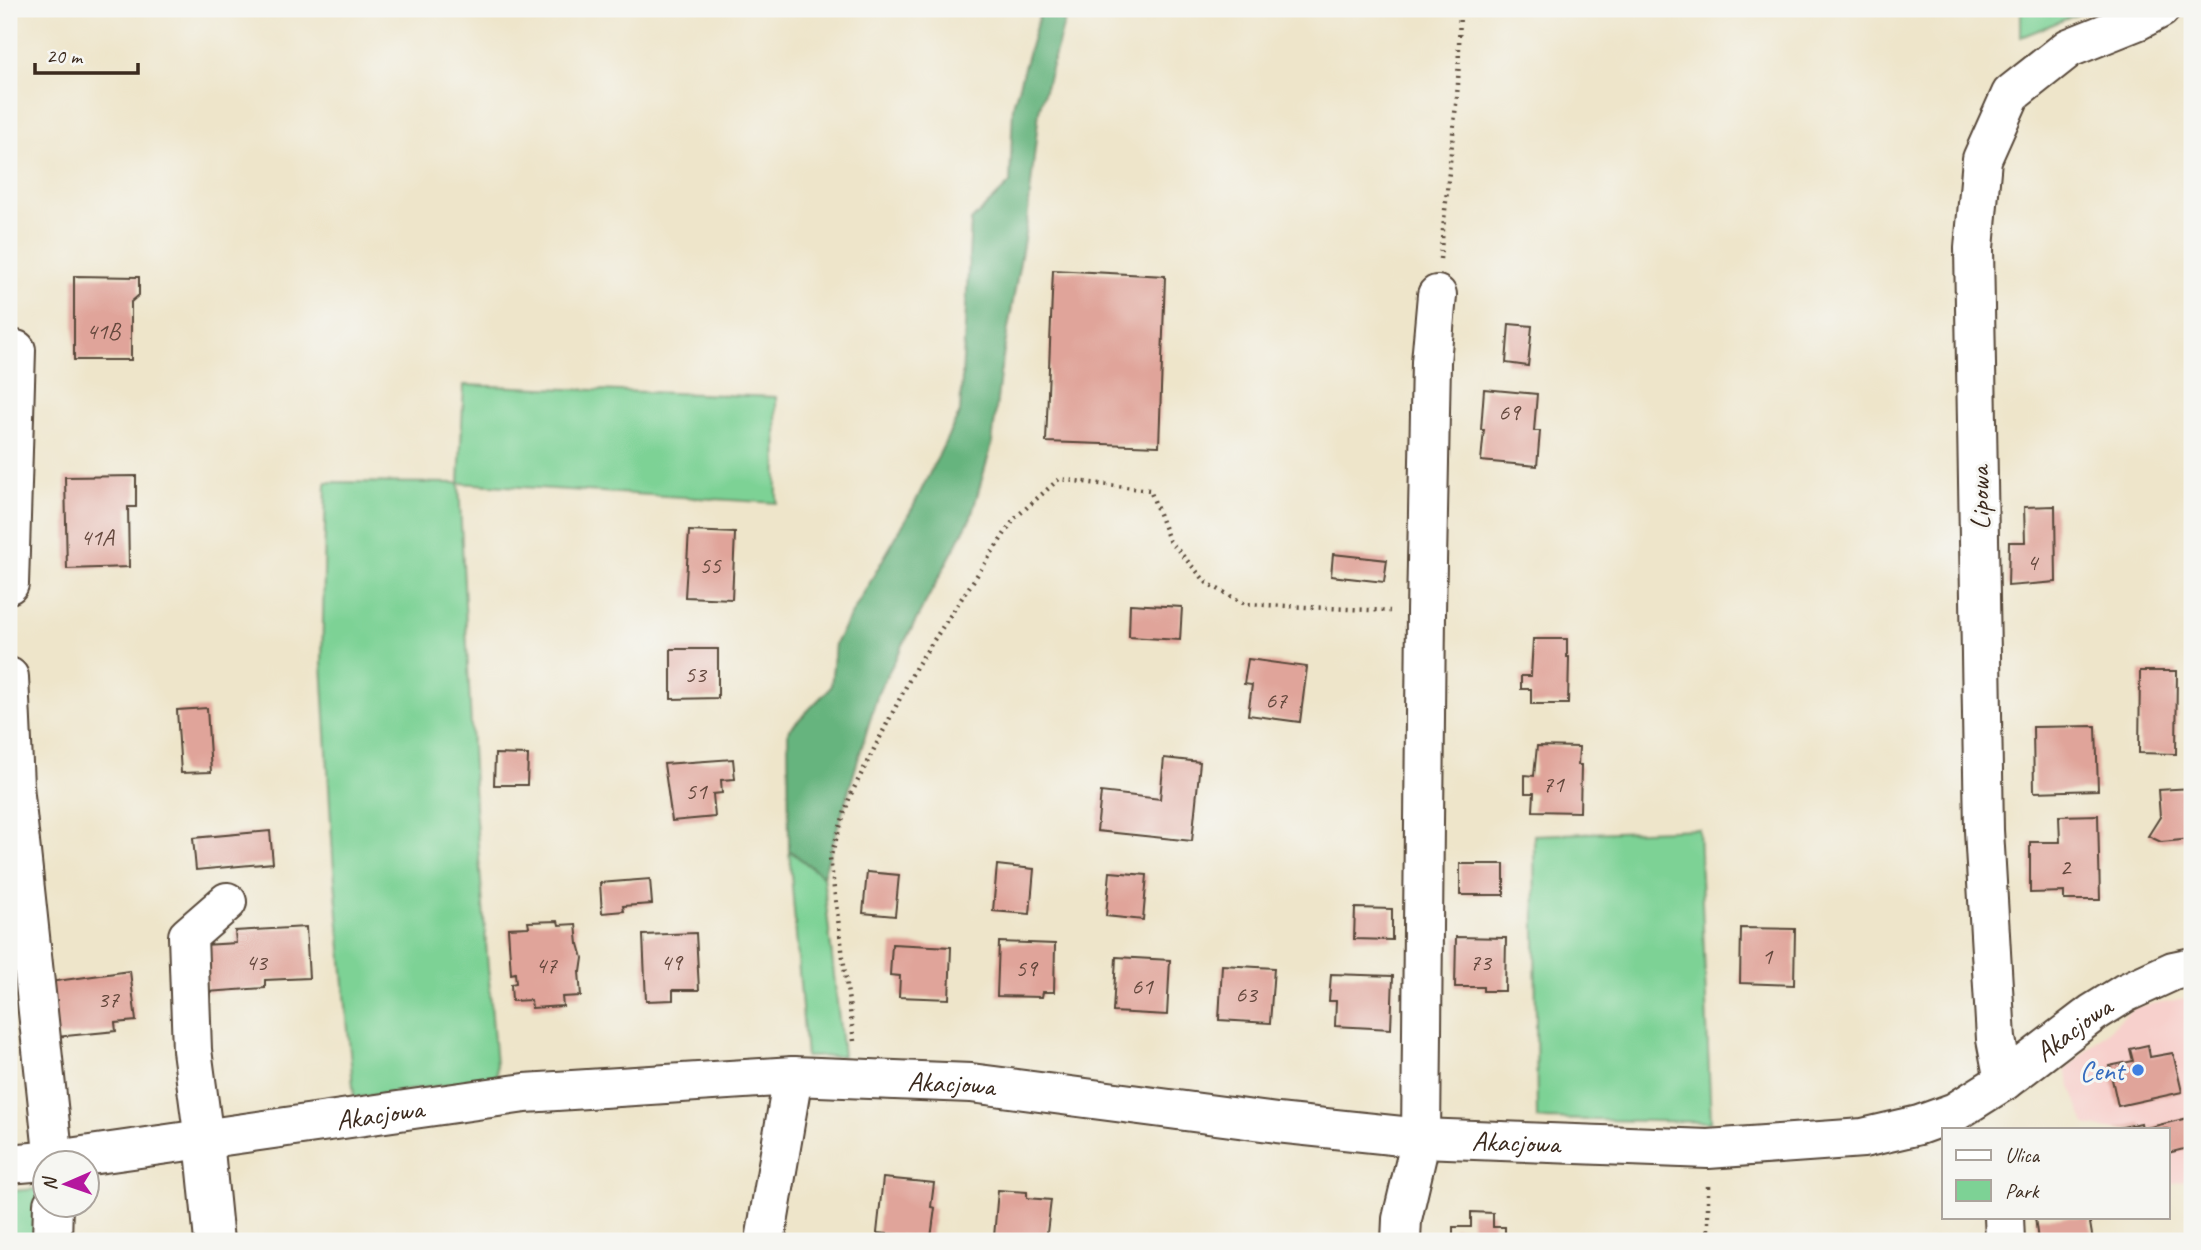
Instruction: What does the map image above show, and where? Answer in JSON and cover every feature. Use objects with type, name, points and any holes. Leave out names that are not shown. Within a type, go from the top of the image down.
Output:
[{"type":"street","name":"Lipowa","points":[[2004,1081],[1996,1039],[1984,816],[1975,248],[1982,159],[2011,94],[2069,48],[2160,9]]},
{"type":"street","points":[[1401,1241],[1402,1219],[1422,1138],[1426,612],[1431,362],[1437,295]]},
{"type":"street","points":[[9,584],[16,350]]},
{"type":"street","points":[[9,677],[14,786],[54,1148]]},
{"type":"street","points":[[214,1241],[204,1140],[191,1050],[188,936],[227,902]]},
{"type":"street","name":"Akacjowa","points":[[102,1154],[525,1093],[793,1076],[971,1083],[1277,1123],[1422,1138],[1707,1149],[1863,1138],[1919,1125],[1964,1121],[2004,1081],[2093,1013],[2125,993],[2173,971],[2192,967]]},
{"type":"street","points":[[765,1241],[793,1076]]},
{"type":"street","name":"Akacjowa","points":[[9,1164],[32,1162]]},
{"type":"street","points":[[52,1241],[53,1218]]},
{"type":"street","points":[[2004,1218],[2005,1241]]},
{"type":"path","points":[[1437,295],[1458,85],[1460,9]]},
{"type":"path","points":[[859,1078],[830,858],[850,796],[916,667],[1015,518],[1059,479],[1150,490],[1169,540],[1207,583],[1245,604],[1426,612]]},
{"type":"path","points":[[1707,1149],[1708,1241]]},
{"type":"shaded area","points":[[2192,997],[2192,1180],[2170,1184],[2170,1128],[2103,1128],[2085,1125],[2065,1070],[2134,1007]]},
{"type":"green space","points":[[1041,9],[1068,9],[1039,111],[1027,222],[1000,374],[992,444],[971,517],[879,690],[823,876],[789,850],[788,731],[831,687],[835,643],[913,507],[960,412],[971,221],[1010,183],[1013,106]]},
{"type":"green space","points":[[2021,9],[2091,9],[2021,37]]},
{"type":"green space","points":[[464,385],[776,397],[777,503],[459,483]]},
{"type":"green space","points":[[326,482],[459,483],[475,808],[497,1078],[354,1098],[333,858],[322,663]]},
{"type":"green space","points":[[1699,829],[1711,1122],[1537,1119],[1534,835]]},
{"type":"green space","points":[[789,850],[823,876],[843,1056],[806,1057]]},
{"type":"green space","points":[[32,1189],[32,1218],[38,1218],[38,1241],[9,1241],[9,1191]]},
{"type":"building","points":[[1053,270],[1165,276],[1159,446],[1046,442]]},
{"type":"building","points":[[74,276],[139,277],[139,295],[131,302],[131,360],[74,360]]},
{"type":"building","points":[[1509,324],[1532,326],[1528,366],[1506,363]]},
{"type":"building","points":[[1484,389],[1537,394],[1534,431],[1540,431],[1537,466],[1481,461]]},
{"type":"building","points":[[136,476],[136,507],[128,507],[129,567],[67,569],[65,477]]},
{"type":"building","points":[[2055,506],[2056,582],[2008,586],[2009,542],[2025,542],[2024,507]]},
{"type":"building","points":[[689,531],[735,533],[732,599],[685,597]]},
{"type":"building","points":[[1333,554],[1387,560],[1384,582],[1331,576]]},
{"type":"building","points":[[1130,604],[1182,607],[1180,640],[1129,637]]},
{"type":"building","points":[[1533,639],[1567,639],[1568,704],[1531,704],[1531,689],[1521,689],[1521,676],[1531,676]]},
{"type":"building","points":[[671,649],[718,649],[718,698],[671,699]]},
{"type":"building","points":[[1248,659],[1307,667],[1300,722],[1248,715],[1252,685],[1244,684]]},
{"type":"building","points":[[2140,671],[2177,671],[2176,754],[2139,753]]},
{"type":"building","points":[[207,708],[211,772],[181,773],[177,710]]},
{"type":"building","points":[[2096,726],[2098,790],[2034,792],[2033,727]]},
{"type":"building","points":[[1537,746],[1579,747],[1580,812],[1533,811],[1534,793],[1525,793],[1525,775],[1534,776]]},
{"type":"building","points":[[495,754],[528,755],[527,785],[494,785]]},
{"type":"building","points":[[1164,758],[1200,762],[1192,841],[1097,831],[1101,792],[1160,799]]},
{"type":"building","points":[[733,759],[735,779],[721,780],[722,793],[713,794],[715,817],[672,821],[664,764]]},
{"type":"building","points":[[2192,788],[2192,839],[2161,842],[2148,836],[2160,817],[2158,790]]},
{"type":"building","points":[[2098,815],[2100,900],[2064,900],[2064,892],[2030,893],[2030,842],[2060,842],[2059,816]]},
{"type":"building","points":[[270,831],[273,863],[196,870],[193,838]]},
{"type":"building","points":[[1460,864],[1504,864],[1504,895],[1460,895]]},
{"type":"building","points":[[997,865],[1034,869],[1030,914],[993,911]]},
{"type":"building","points":[[867,872],[899,875],[895,916],[863,913]]},
{"type":"building","points":[[1110,872],[1147,875],[1143,920],[1106,916]]},
{"type":"building","points":[[650,879],[652,904],[623,906],[624,911],[602,913],[600,883]]},
{"type":"building","points":[[1355,908],[1392,909],[1392,940],[1354,939]]},
{"type":"building","points":[[558,921],[559,925],[576,924],[583,958],[579,972],[581,996],[562,997],[563,1006],[532,1008],[531,1000],[512,1001],[511,984],[516,983],[515,973],[511,974],[508,928],[529,927],[528,922]]},
{"type":"building","points":[[306,927],[309,978],[265,980],[265,988],[207,992],[204,945],[236,943],[235,931]]},
{"type":"building","points":[[1741,928],[1795,929],[1794,985],[1740,983]]},
{"type":"building","points":[[696,933],[699,990],[673,990],[673,1000],[646,1001],[643,935]]},
{"type":"building","points":[[1456,937],[1506,938],[1505,991],[1483,991],[1483,987],[1455,987]]},
{"type":"building","points":[[999,942],[1055,944],[1054,992],[1043,992],[1042,997],[997,996]]},
{"type":"building","points":[[892,944],[951,947],[949,999],[899,997],[900,976],[890,975]]},
{"type":"building","points":[[1116,957],[1170,960],[1167,1015],[1113,1012]]},
{"type":"building","points":[[1222,965],[1274,968],[1270,1023],[1219,1020]]},
{"type":"building","points":[[130,971],[136,1021],[115,1023],[116,1031],[56,1037],[49,982]]},
{"type":"building","points":[[1331,974],[1393,976],[1391,1029],[1335,1026],[1336,1001],[1329,1001]]},
{"type":"building","points":[[2148,1045],[2150,1057],[2173,1053],[2182,1092],[2118,1106],[2109,1066],[2133,1061],[2130,1049]]},
{"type":"building","points":[[2192,1117],[2192,1147],[2170,1152],[2170,1128],[2146,1128]]},
{"type":"building","points":[[2141,1123],[2142,1128],[2118,1128]]},
{"type":"building","points":[[883,1178],[934,1183],[931,1207],[935,1208],[931,1238],[877,1233]]},
{"type":"building","points":[[998,1190],[1027,1192],[1027,1198],[1051,1200],[1046,1241],[998,1241],[998,1237],[994,1237]]},
{"type":"building","points":[[1471,1212],[1493,1213],[1493,1227],[1505,1227],[1505,1241],[1453,1241],[1453,1227],[1471,1227]]},
{"type":"building","points":[[2035,1218],[2089,1218],[2093,1241],[2038,1241]]},
{"type":"place","name":"Cent","points":[[2138,1070]]}]
